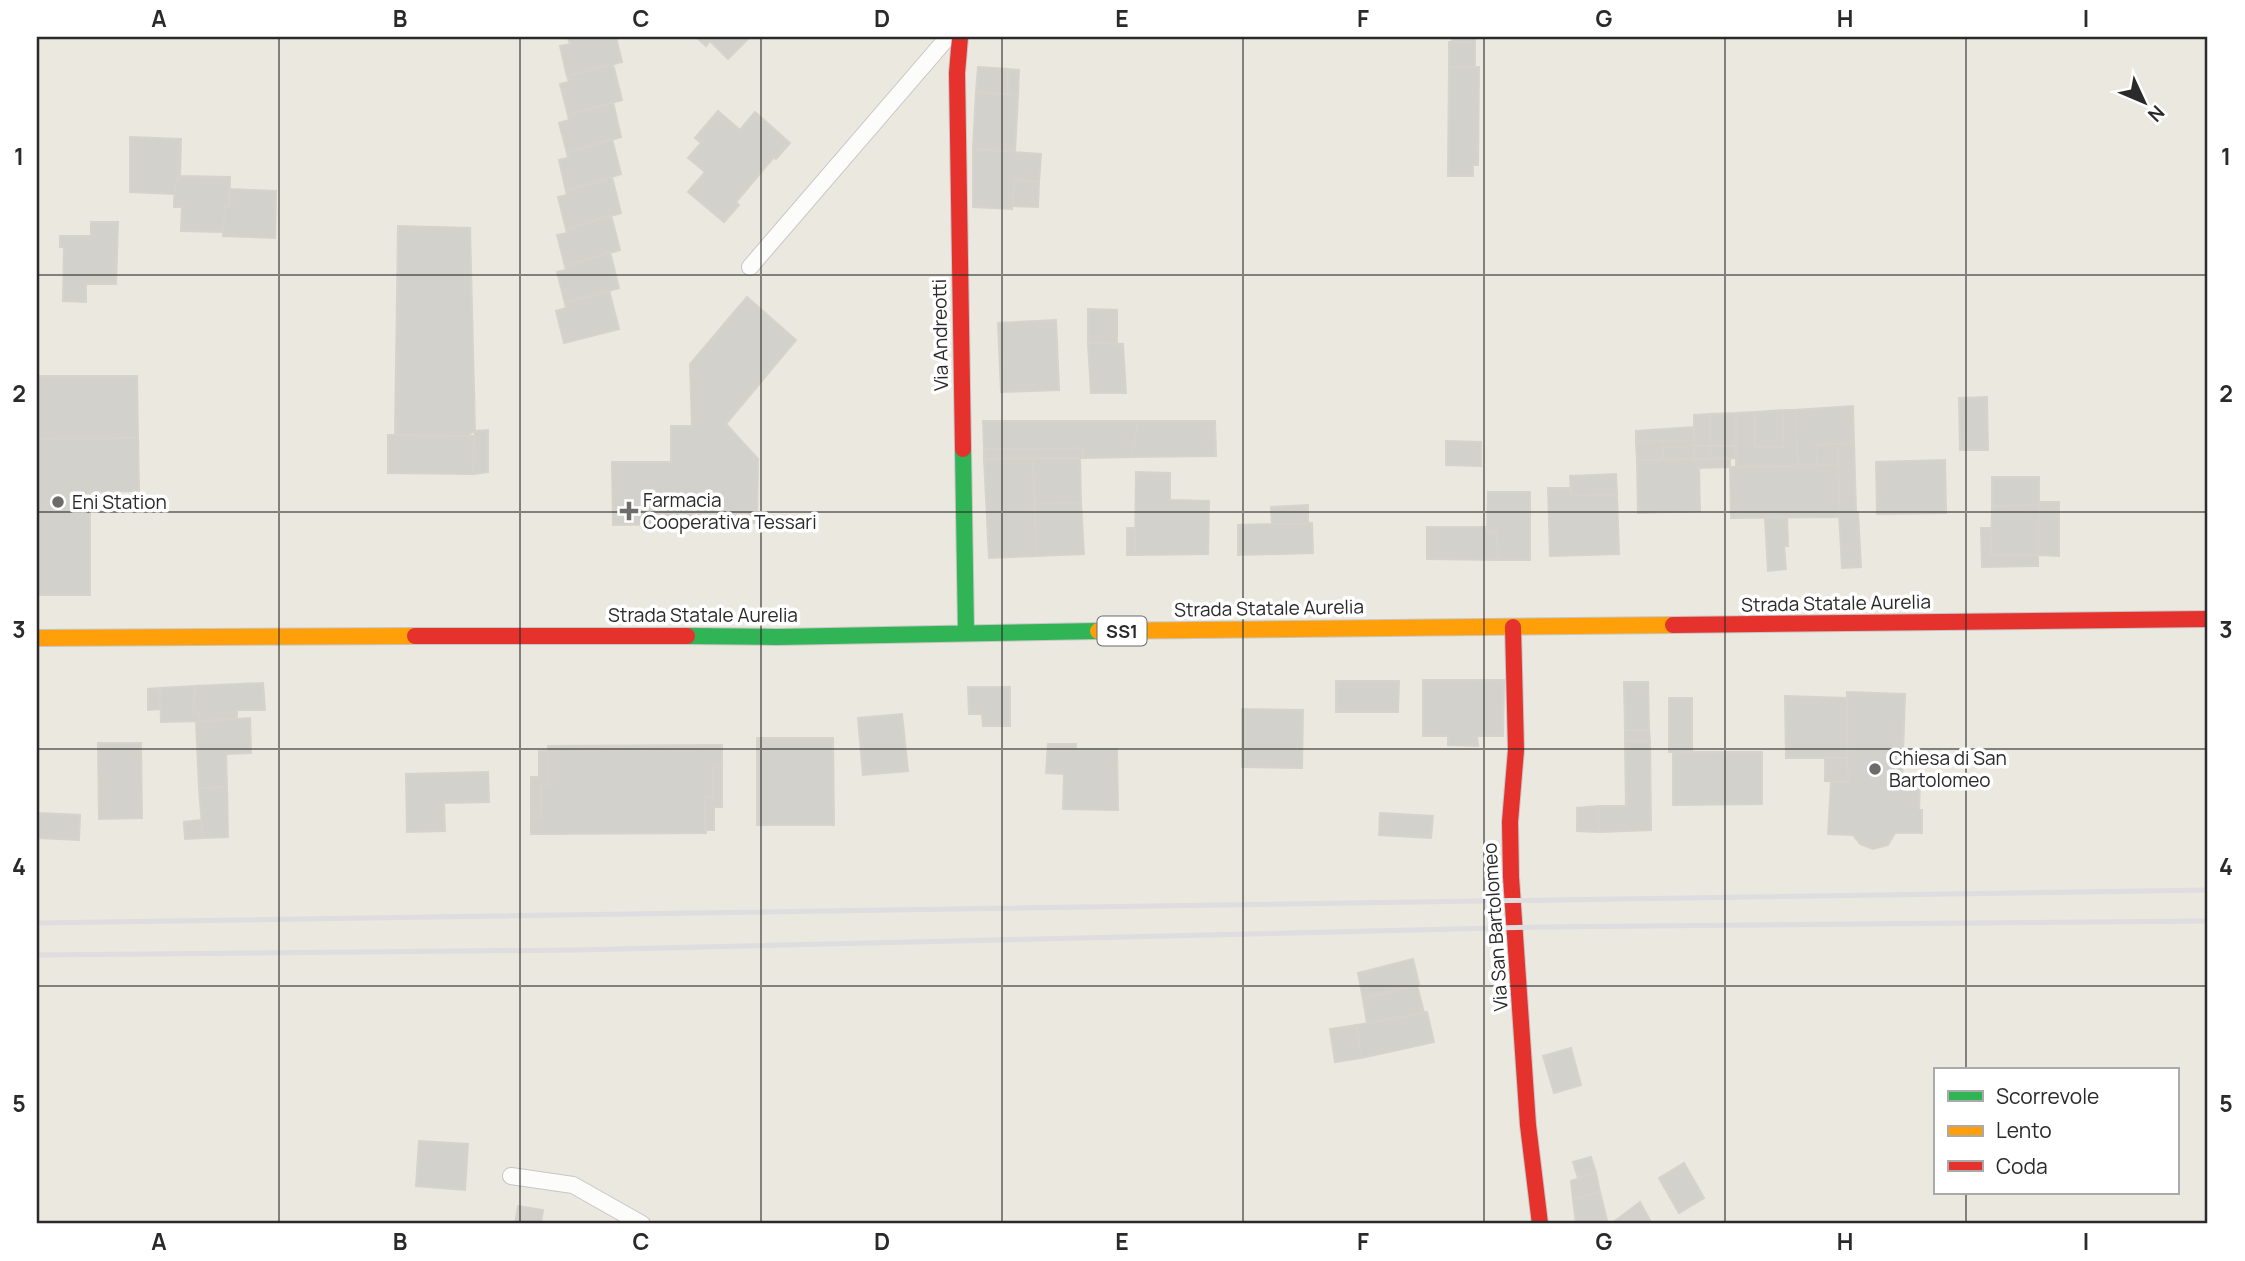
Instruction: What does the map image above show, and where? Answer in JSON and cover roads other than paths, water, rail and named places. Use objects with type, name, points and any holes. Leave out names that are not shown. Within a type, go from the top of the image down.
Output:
[{"type":"main road","name":"Via Andreotti","points":[[960,37],[957,73],[966,632]]},
{"type":"main road","name":"Strada Statale Aurelia","points":[[37,638],[500,635],[777,637],[966,632],[2208,620]]},
{"type":"main road","name":"Via San Bartolomeo","points":[[1513,627],[1516,750],[1510,822],[1511,877],[1528,1125],[1540,1224]]},
{"type":"lane","points":[[750,267],[948,37]]},
{"type":"lane","points":[[511,1176],[573,1185],[642,1224]]},
{"type":"railway","points":[[37,923],[2208,890]]},
{"type":"railway","points":[[37,955],[577,950],[1541,927],[2208,921]]},
{"type":"place","name":"Eni Station","points":[[58,502]]},
{"type":"place","name":"Farmacia Cooperativa Tessari","points":[[629,511]]},
{"type":"place","name":"Chiesa di San Bartolomeo","points":[[1875,769]]}]
